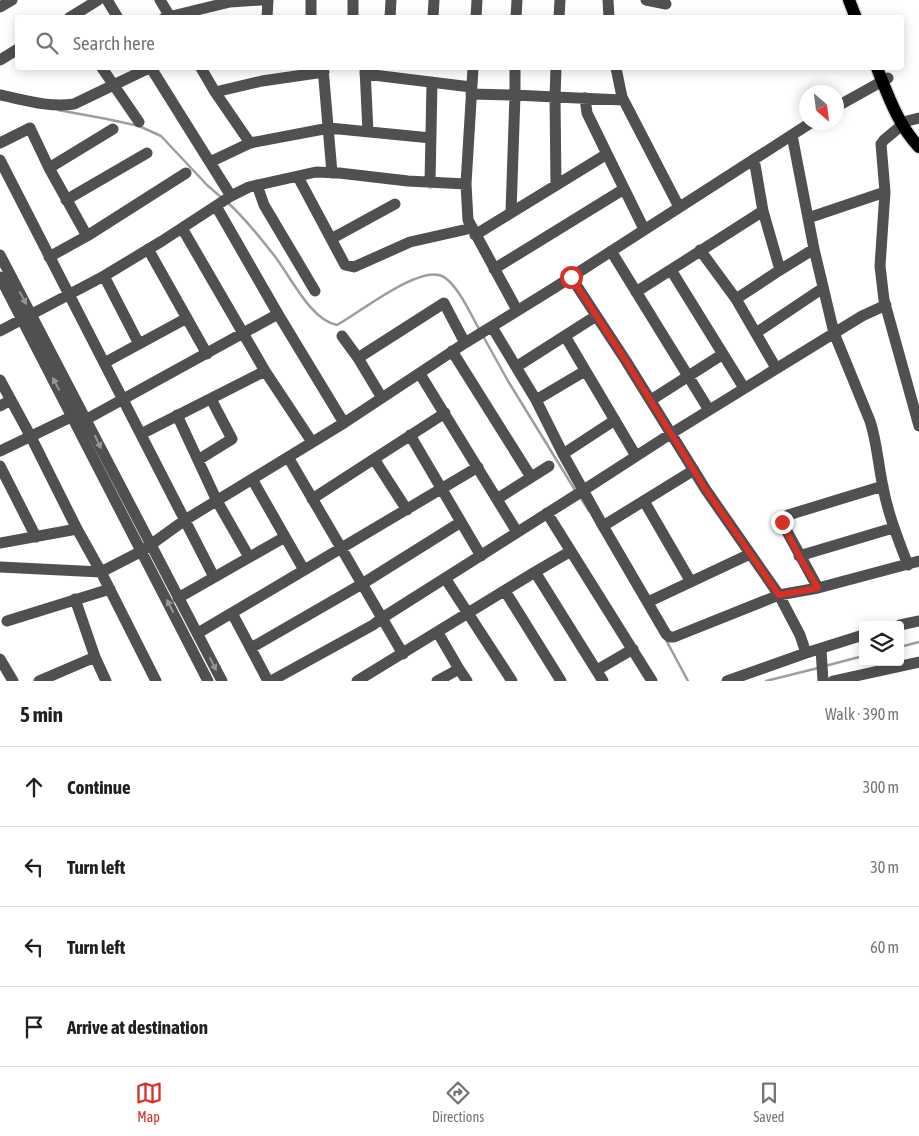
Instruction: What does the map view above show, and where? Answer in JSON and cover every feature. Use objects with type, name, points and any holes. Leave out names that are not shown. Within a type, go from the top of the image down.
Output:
[{"type":"main road","points":[[849,0],[855,15]]},
{"type":"main road","points":[[857,0],[863,15]]},
{"type":"main road","points":[[885,75],[919,137]]},
{"type":"main road","points":[[910,121],[910,137],[919,147]]},
{"type":"street","points":[[0,7],[12,0]]},
{"type":"street","points":[[74,15],[98,0]]},
{"type":"street","points":[[107,0],[116,15]]},
{"type":"street","points":[[160,0],[167,15]]},
{"type":"street","points":[[171,15],[230,1],[262,0]]},
{"type":"street","points":[[267,15],[268,0]]},
{"type":"street","points":[[311,0],[311,15]]},
{"type":"street","points":[[353,0],[353,15]]},
{"type":"street","points":[[390,15],[391,0]]},
{"type":"street","points":[[433,15],[434,0]]},
{"type":"street","points":[[476,15],[477,0]]},
{"type":"street","points":[[516,0],[516,15]]},
{"type":"street","points":[[559,15],[560,0]]},
{"type":"street","points":[[646,0],[666,4]]},
{"type":"street","points":[[605,1],[608,15]]},
{"type":"street","points":[[0,60],[15,51]]},
{"type":"street","points":[[103,70],[139,122]]},
{"type":"street","points":[[0,95],[66,105],[82,101],[146,70]]},
{"type":"street","points":[[151,70],[210,162],[223,201],[278,314],[344,423]]},
{"type":"street","points":[[202,70],[250,143]]},
{"type":"street","points":[[215,92],[324,70],[332,173]]},
{"type":"street","points":[[473,70],[466,184],[468,220],[517,310]]},
{"type":"street","points":[[511,212],[516,70]]},
{"type":"street","points":[[556,70],[556,185]]},
{"type":"street","points":[[616,70],[623,100],[679,207]]},
{"type":"street","points":[[368,132],[365,71],[471,90],[623,100]]},
{"type":"street","points":[[844,102],[885,75]]},
{"type":"street","points":[[430,182],[432,82]]},
{"type":"street","points":[[585,98],[587,113],[644,229]]},
{"type":"street","points":[[910,121],[884,140],[882,144],[885,192],[880,266],[886,305],[919,426]]},
{"type":"street","points":[[0,143],[30,128],[49,168],[87,236]]},
{"type":"street","points":[[49,168],[113,128]]},
{"type":"street","points":[[210,162],[250,143],[329,128],[431,138]]},
{"type":"street","points":[[0,567],[101,572],[146,548],[185,520],[344,423],[465,343],[800,130]]},
{"type":"street","points":[[485,331],[516,367],[536,400],[580,493],[603,526],[666,634],[674,637],[779,595],[818,588],[914,563],[893,528],[872,427],[834,333],[814,249],[792,135]]},
{"type":"street","points":[[66,200],[146,153]]},
{"type":"street","points":[[298,177],[345,265],[354,267],[410,242],[473,231],[511,212],[607,154]]},
{"type":"street","points":[[754,159],[763,210],[780,270]]},
{"type":"street","points":[[0,160],[214,577]]},
{"type":"street","points":[[0,331],[104,276],[223,201],[249,187],[316,172],[466,184]]},
{"type":"street","points":[[49,257],[87,236],[186,173]]},
{"type":"street","points":[[257,185],[264,205],[315,292]]},
{"type":"street","points":[[494,269],[624,189]]},
{"type":"street","points":[[808,218],[885,192]]},
{"type":"street","points":[[331,239],[395,204]]},
{"type":"street","points":[[636,292],[763,210]]},
{"type":"street","points":[[182,228],[265,371],[312,442]]},
{"type":"street","points":[[148,249],[207,354]]},
{"type":"street","points":[[736,299],[814,249]]},
{"type":"street","points":[[700,250],[736,299],[776,368]]},
{"type":"street","points":[[611,251],[709,410]]},
{"type":"street","points":[[0,255],[72,416],[146,548],[198,633],[222,681]]},
{"type":"street","points":[[671,270],[744,388]]},
{"type":"street","points":[[0,276],[27,317],[87,419],[208,681]]},
{"type":"street","points":[[104,276],[139,344]]},
{"type":"street","points":[[571,277],[672,433],[706,490],[779,595],[800,635],[806,653]]},
{"type":"street","points":[[756,333],[823,288]]},
{"type":"street","points":[[358,358],[444,303],[465,343]]},
{"type":"street","points":[[232,612],[250,648],[270,681],[373,625],[776,368],[862,316],[886,305]]},
{"type":"street","points":[[87,419],[278,314]]},
{"type":"street","points":[[516,367],[596,316]]},
{"type":"street","points":[[104,363],[187,318]]},
{"type":"street","points":[[342,336],[358,358],[382,398]]},
{"type":"street","points":[[564,336],[636,456]]},
{"type":"street","points":[[452,352],[531,477]]},
{"type":"street","points":[[651,400],[722,354]]},
{"type":"street","points":[[141,434],[265,371]]},
{"type":"street","points":[[536,400],[585,371]]},
{"type":"street","points":[[420,374],[517,532]]},
{"type":"street","points":[[0,380],[156,681]]},
{"type":"street","points":[[198,460],[232,439],[211,399]]},
{"type":"street","points":[[0,406],[11,400]]},
{"type":"street","points":[[312,499],[445,413]]},
{"type":"street","points":[[177,415],[217,501],[249,557]]},
{"type":"street","points":[[0,451],[72,416]]},
{"type":"street","points":[[563,454],[615,420]]},
{"type":"street","points":[[410,436],[481,556]]},
{"type":"street","points":[[288,457],[403,654]]},
{"type":"street","points":[[374,458],[407,510]]},
{"type":"street","points":[[0,466],[36,537]]},
{"type":"street","points":[[497,499],[549,466]]},
{"type":"street","points":[[198,633],[478,467]]},
{"type":"street","points":[[603,526],[694,470]]},
{"type":"street","points":[[252,479],[304,570]]},
{"type":"street","points":[[818,588],[782,522],[784,518],[788,515],[883,486]]},
{"type":"street","points":[[644,501],[690,582]]},
{"type":"street","points":[[547,513],[652,681]]},
{"type":"street","points":[[250,648],[362,584],[461,522]]},
{"type":"street","points":[[799,556],[893,528]]},
{"type":"street","points":[[0,543],[77,529]]},
{"type":"street","points":[[178,598],[285,537]]},
{"type":"street","points":[[357,681],[379,676],[403,654],[571,550]]},
{"type":"street","points":[[648,602],[750,554]]},
{"type":"street","points":[[535,572],[603,681]]},
{"type":"street","points":[[445,578],[512,681]]},
{"type":"street","points":[[7,622],[110,589]]},
{"type":"street","points":[[506,591],[561,681]]},
{"type":"street","points":[[76,599],[95,656],[106,681]]},
{"type":"street","points":[[904,624],[919,621]]},
{"type":"street","points":[[438,633],[467,681]]},
{"type":"street","points":[[727,681],[859,636]]},
{"type":"street","points":[[821,648],[822,671]]},
{"type":"street","points":[[597,670],[633,649]]},
{"type":"street","points":[[39,681],[95,656]]},
{"type":"street","points":[[0,659],[13,681]]},
{"type":"street","points":[[833,681],[919,662]]},
{"type":"street","points":[[437,681],[459,669]]},
{"type":"waterway","points":[[58,110],[139,126],[161,136],[207,185],[222,198]]},
{"type":"waterway","points":[[227,202],[262,240],[309,306],[327,321],[337,325],[389,292],[419,277],[432,274],[442,276],[453,285],[479,329]]},
{"type":"waterway","points":[[483,336],[508,381],[575,490]]},
{"type":"waterway","points":[[580,497],[589,511]]},
{"type":"waterway","points":[[666,640],[688,681]]},
{"type":"waterway","points":[[904,646],[919,642]]},
{"type":"waterway","points":[[825,666],[859,657]]},
{"type":"waterway","points":[[766,681],[818,668]]},
{"type":"route","points":[[571,277],[672,433],[706,490],[779,595],[818,588],[782,522]]}]
